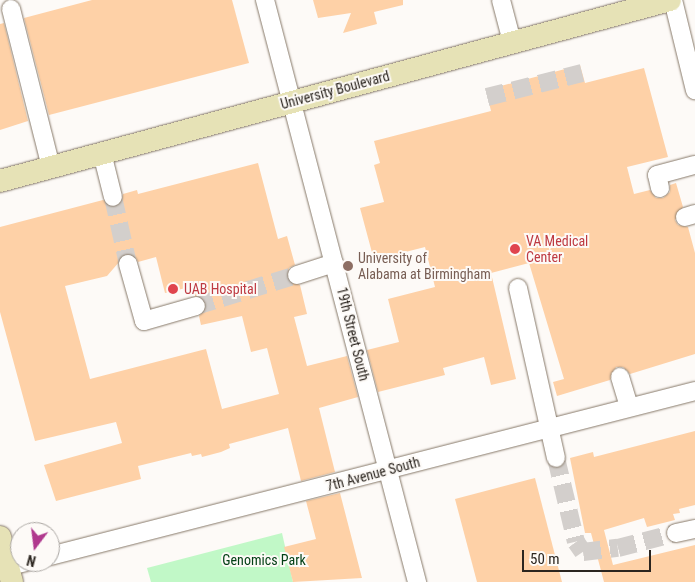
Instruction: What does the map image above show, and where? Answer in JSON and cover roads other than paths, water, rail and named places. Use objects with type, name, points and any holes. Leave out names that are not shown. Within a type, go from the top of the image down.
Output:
[{"type":"main road","name":"University Boulevard","points":[[0,180],[672,0]]},
{"type":"main road","points":[[0,537],[10,567]]},
{"type":"street","name":"19th Street South","points":[[265,0],[417,582]]},
{"type":"street","points":[[501,0],[512,42]]},
{"type":"street","points":[[672,0],[695,90]]},
{"type":"street","points":[[11,9],[50,167]]},
{"type":"street","points":[[102,153],[113,197]]},
{"type":"street","points":[[660,188],[657,175],[695,165]]},
{"type":"street","points":[[297,275],[334,263]]},
{"type":"street","points":[[128,264],[144,321],[196,306]]},
{"type":"street","points":[[518,288],[556,458]]},
{"type":"street","points":[[620,377],[629,407]]},
{"type":"street","name":"7th Avenue South","points":[[60,553],[695,390]]},
{"type":"street","points":[[676,533],[695,528]]},
{"type":"tunnel","points":[[487,97],[582,73]]},
{"type":"tunnel","points":[[113,197],[128,264]]},
{"type":"tunnel","points":[[196,306],[297,275]]},
{"type":"tunnel","points":[[556,458],[576,542],[583,552],[618,548],[676,533]]},
{"type":"place","name":"VA Medical Center","points":[[515,249]]},
{"type":"place","name":"University of Alabama at Birmingham","points":[[348,266]]},
{"type":"place","name":"UAB Hospital","points":[[173,289]]},
{"type":"park label","name":"Genomics Park","points":[[264,560]]}]
